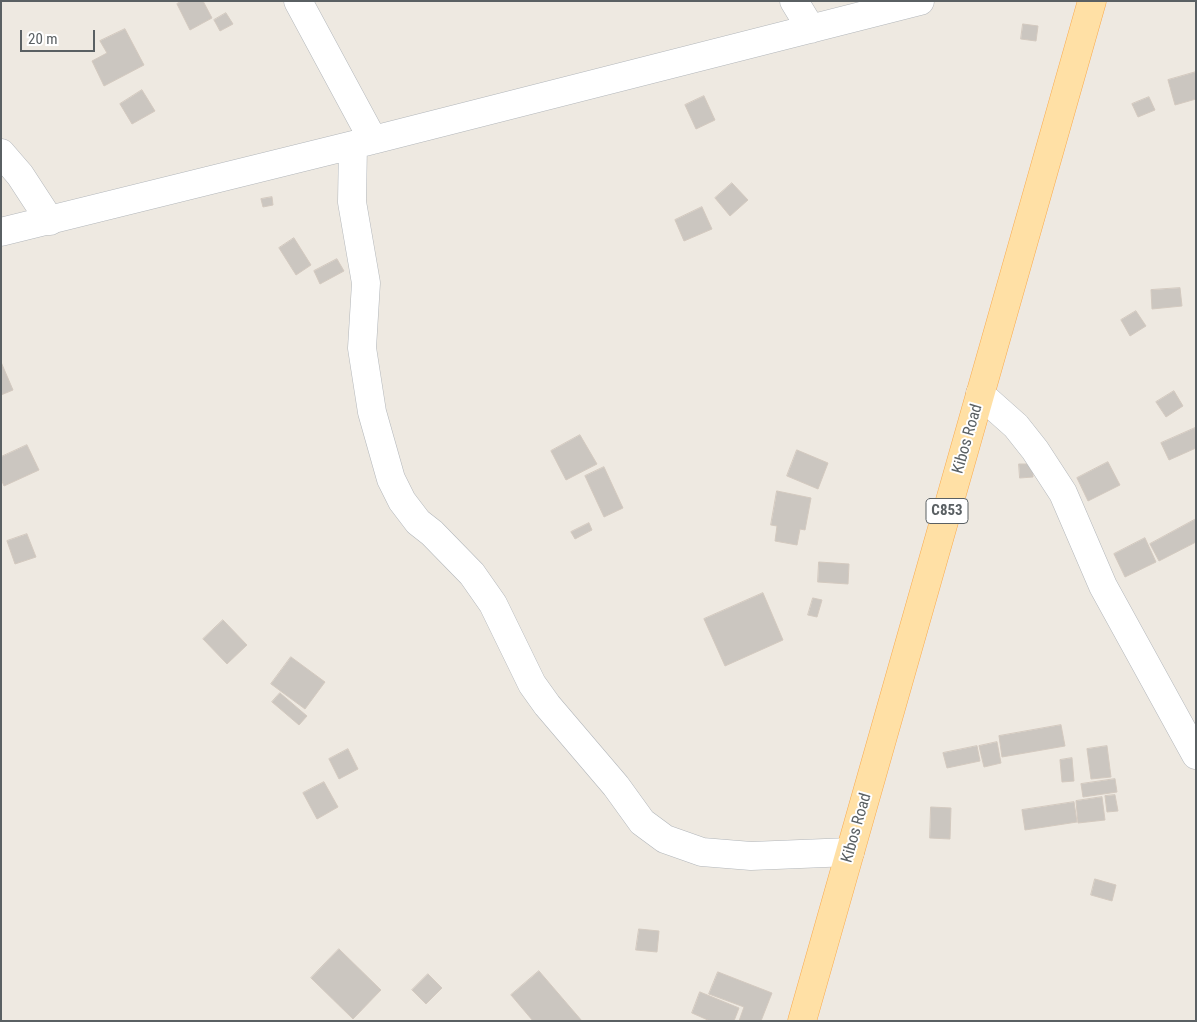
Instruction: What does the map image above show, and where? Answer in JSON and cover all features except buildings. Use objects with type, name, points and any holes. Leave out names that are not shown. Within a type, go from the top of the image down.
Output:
[{"type":"main road","name":"Kibos Road","points":[[802,1021],[1092,1]]},
{"type":"street","points":[[298,1],[363,143],[352,202],[366,283],[362,348],[372,412],[391,479],[402,501],[418,522],[472,574],[493,604],[532,684],[547,705],[616,786],[642,822],[665,839],[702,852],[751,856],[850,852]]},
{"type":"street","points":[[794,1],[811,29]]},
{"type":"street","points":[[1,232],[363,143],[920,1]]},
{"type":"street","points":[[1,154],[20,174],[50,221]]},
{"type":"street","points":[[980,394],[1016,426],[1035,450],[1063,493],[1103,586],[1196,755]]}]
